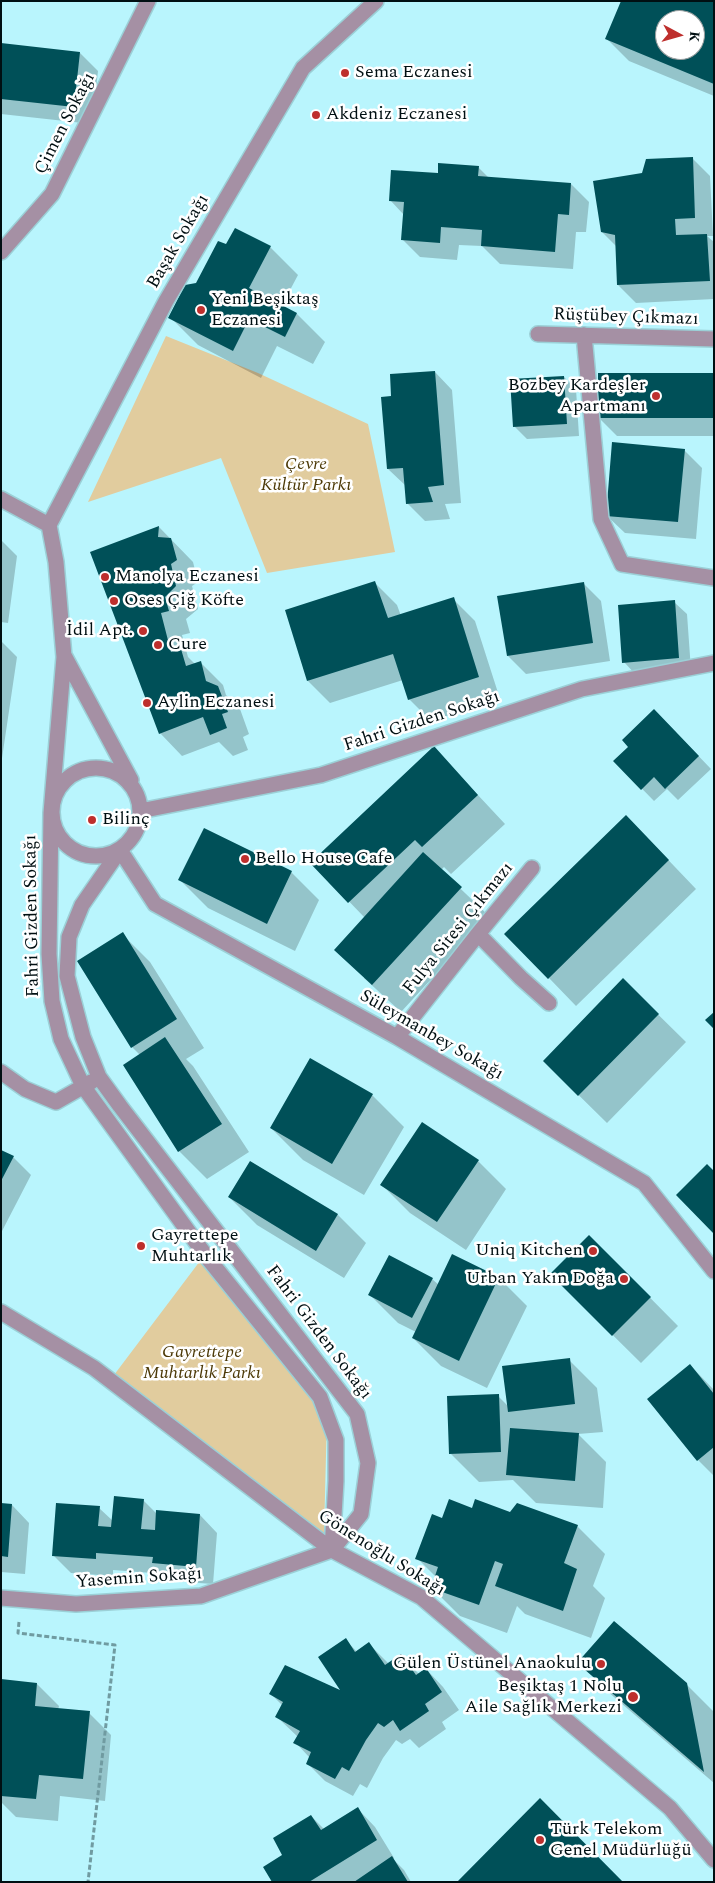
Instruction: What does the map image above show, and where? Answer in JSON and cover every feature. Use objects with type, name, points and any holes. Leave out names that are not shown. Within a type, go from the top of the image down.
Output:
[{"type":"street","name":"Çimen Sokağı","points":[[1,252],[52,194],[148,1]]},
{"type":"street","name":"Başak Sokağı","points":[[49,526],[166,301],[303,68],[376,1]]},
{"type":"street","name":"Rüştübey Çıkmazı","points":[[538,334],[714,339]]},
{"type":"street","points":[[584,335],[601,519],[622,564],[714,578]]},
{"type":"street","points":[[1,499],[49,526],[56,562],[64,657],[51,813],[53,826],[59,838],[80,855],[108,856],[120,850],[131,840],[138,826],[140,811],[136,790],[64,657]]},
{"type":"street","name":"Fahri Gizden Sokağı","points":[[140,811],[321,775],[582,689],[714,663]]},
{"type":"street","points":[[51,813],[54,797],[61,784],[73,773],[88,768],[103,768],[117,773],[136,790]]},
{"type":"street","name":"Fahri Gizden Sokağı","points":[[51,813],[50,954],[52,1001],[62,1039],[84,1086],[206,1256],[320,1397],[336,1440],[332,1550]]},
{"type":"street","name":"Fahri Gizden Sokağı","points":[[120,850],[82,905],[69,937],[67,976],[83,1037],[99,1078],[357,1414],[368,1463],[361,1514],[332,1550]]},
{"type":"street","name":"Süleymanbey Sokağı","points":[[120,850],[156,904],[398,1037],[644,1184],[714,1271]]},
{"type":"street","name":"Fulya Sitesi Çıkmazı","points":[[398,1037],[532,868]]},
{"type":"street","points":[[478,934],[521,978],[549,1003]]},
{"type":"street","points":[[1,1072],[25,1089],[56,1102],[99,1078]]},
{"type":"street","name":"Gönenoğlu Sokağı","points":[[1,1312],[94,1368],[332,1550],[421,1597],[670,1808],[714,1860]]},
{"type":"street","name":"Yasemin Sokağı","points":[[1,1598],[76,1604],[202,1596],[332,1550]]},
{"type":"path","points":[[18,1633],[114,1645],[88,1882]]},
{"type":"green space","name":"Çevre Kültür Parkı","points":[[166,336],[258,373],[368,424],[395,552],[267,573],[221,458],[88,502]]},
{"type":"green space","name":"Gayrettepe Muhtarlık Parkı","points":[[200,1261],[327,1416],[324,1534],[114,1375]]},
{"type":"building","points":[[621,1],[714,1],[714,84],[656,60],[705,60],[705,10],[655,10],[655,60],[605,39]]},
{"type":"building","points":[[1,43],[80,52],[74,107],[1,99]]},
{"type":"building","points":[[693,157],[695,218],[675,219],[676,235],[707,234],[710,281],[617,285],[615,235],[601,232],[593,181],[642,173],[646,159]]},
{"type":"building","points":[[438,163],[479,166],[478,176],[571,183],[569,215],[558,214],[555,252],[481,246],[482,230],[441,227],[440,243],[401,240],[404,202],[389,201],[391,170],[438,173]]},
{"type":"building","points":[[235,228],[271,246],[249,288],[297,313],[285,337],[249,319],[233,351],[168,318],[185,285],[196,283],[218,241],[226,244]]},
{"type":"building","points":[[435,371],[444,485],[428,487],[433,502],[406,504],[403,468],[387,469],[381,397],[391,396],[390,374]]},
{"type":"building","name":"Bozbey Kardeşler Apartmanı","points":[[598,373],[714,373],[714,418],[598,418]]},
{"type":"building","points":[[564,376],[567,424],[513,427],[510,379]]},
{"type":"building","points":[[612,442],[685,449],[678,522],[606,516]]},
{"type":"building","name":"İdil Apt.","points":[[159,526],[158,537],[171,538],[177,560],[171,564],[176,586],[165,597],[169,611],[161,613],[171,652],[181,649],[186,666],[201,661],[206,681],[218,686],[228,712],[222,714],[227,728],[210,735],[203,717],[159,734],[90,552]]},
{"type":"building","points":[[375,581],[388,618],[454,597],[479,677],[408,700],[393,654],[307,681],[285,610]]},
{"type":"building","points":[[584,582],[593,643],[507,656],[497,596]]},
{"type":"building","points":[[675,600],[679,658],[622,663],[618,605]]},
{"type":"building","points":[[654,709],[699,756],[665,789],[654,777],[641,790],[613,761],[628,747],[622,740]]},
{"type":"building","points":[[434,746],[478,795],[422,847],[415,840],[348,903],[310,863]]},
{"type":"building","points":[[626,815],[669,860],[548,979],[504,934]]},
{"type":"building","points":[[204,828],[292,871],[267,924],[178,880]]},
{"type":"building","points":[[423,852],[462,887],[372,985],[334,950]]},
{"type":"building","points":[[123,932],[177,1019],[131,1048],[77,961]]},
{"type":"building","points":[[623,978],[659,1014],[578,1096],[543,1061]]},
{"type":"building","points":[[714,1012],[714,1029],[705,1020]]},
{"type":"building","points":[[165,1037],[222,1124],[178,1152],[123,1065]]},
{"type":"building","points":[[310,1058],[373,1094],[332,1164],[270,1128]]},
{"type":"building","points":[[422,1122],[479,1160],[437,1222],[380,1185]]},
{"type":"building","points":[[1,1150],[14,1156],[1,1181]]},
{"type":"building","points":[[250,1161],[338,1214],[316,1251],[228,1197]]},
{"type":"building","points":[[707,1164],[714,1171],[714,1234],[676,1195]]},
{"type":"building","points":[[589,1235],[651,1297],[612,1336],[550,1274]]},
{"type":"building","points":[[452,1254],[499,1277],[459,1361],[412,1338]]},
{"type":"building","points":[[389,1255],[433,1278],[412,1318],[368,1295]]},
{"type":"building","points":[[570,1358],[575,1404],[508,1412],[502,1366]]},
{"type":"building","points":[[690,1364],[714,1394],[714,1447],[697,1461],[647,1399]]},
{"type":"building","points":[[499,1394],[501,1452],[449,1454],[447,1396]]},
{"type":"building","points":[[510,1428],[579,1433],[575,1481],[506,1475]]},
{"type":"building","points":[[114,1496],[144,1499],[141,1529],[155,1530],[156,1510],[200,1514],[196,1567],[152,1563],[153,1557],[96,1553],[96,1559],[52,1556],[56,1503],[100,1506],[98,1526],[111,1527]]},
{"type":"building","points":[[449,1499],[472,1508],[475,1499],[510,1512],[517,1503],[578,1525],[564,1563],[577,1569],[563,1611],[495,1586],[503,1564],[495,1561],[479,1605],[431,1588],[438,1567],[415,1559],[432,1514],[442,1518]]},
{"type":"building","points":[[1,1503],[12,1504],[8,1557],[1,1556]]},
{"type":"building","points":[[614,1621],[687,1683],[704,1772],[577,1663]]},
{"type":"building","points":[[346,1638],[355,1652],[369,1642],[385,1665],[401,1654],[416,1675],[426,1668],[442,1692],[425,1704],[429,1711],[400,1731],[393,1720],[384,1727],[378,1723],[349,1771],[342,1767],[335,1779],[306,1764],[311,1752],[293,1743],[300,1731],[275,1717],[283,1702],[269,1694],[285,1665],[340,1690],[318,1657]]},
{"type":"building","points":[[1,1679],[37,1683],[35,1706],[90,1711],[83,1779],[39,1775],[36,1799],[1,1796]]},
{"type":"building","name":"Türk Telekom Genel Müdürlüğü","points":[[540,1798],[623,1882],[457,1882]]},
{"type":"building","points":[[358,1807],[377,1840],[309,1882],[272,1882],[263,1867],[282,1855],[273,1838],[311,1815],[321,1830]]},
{"type":"building","points":[[392,1856],[408,1882],[354,1882]]},
{"type":"place","name":"Sema Eczanesi","points":[[345,73]]},
{"type":"place","name":"Akdeniz Eczanesi","points":[[316,115]]},
{"type":"place","name":"Yeni Beşiktaş Eczanesi","points":[[201,310]]},
{"type":"place","name":"Bozbey Kardeşler Apartmanı","points":[[656,396]]},
{"type":"place","name":"Manolya Eczanesi","points":[[105,577]]},
{"type":"place","name":"Oses Çiğ Köfte","points":[[114,601]]},
{"type":"place","name":"İdil Apt.","points":[[143,631]]},
{"type":"place","name":"Cure","points":[[158,645]]},
{"type":"place","name":"Aylin Eczanesi","points":[[147,703]]},
{"type":"place","name":"Bilinç","points":[[92,820]]},
{"type":"place","name":"Bello House Cafe","points":[[245,859]]},
{"type":"place","name":"Gayrettepe Muhtarlık","points":[[141,1246]]},
{"type":"place","name":"Uniq Kitchen","points":[[593,1251]]},
{"type":"place","name":"Urban Yakın Doğa","points":[[624,1279]]},
{"type":"place","name":"Gülen Üstünel Anaokulu","points":[[601,1664]]},
{"type":"place","name":"Beşiktaş 1 Nolu Aile Sağlık Merkezi","points":[[633,1697]]},
{"type":"place","name":"Türk Telekom Genel Müdürlüğü","points":[[540,1840]]}]
